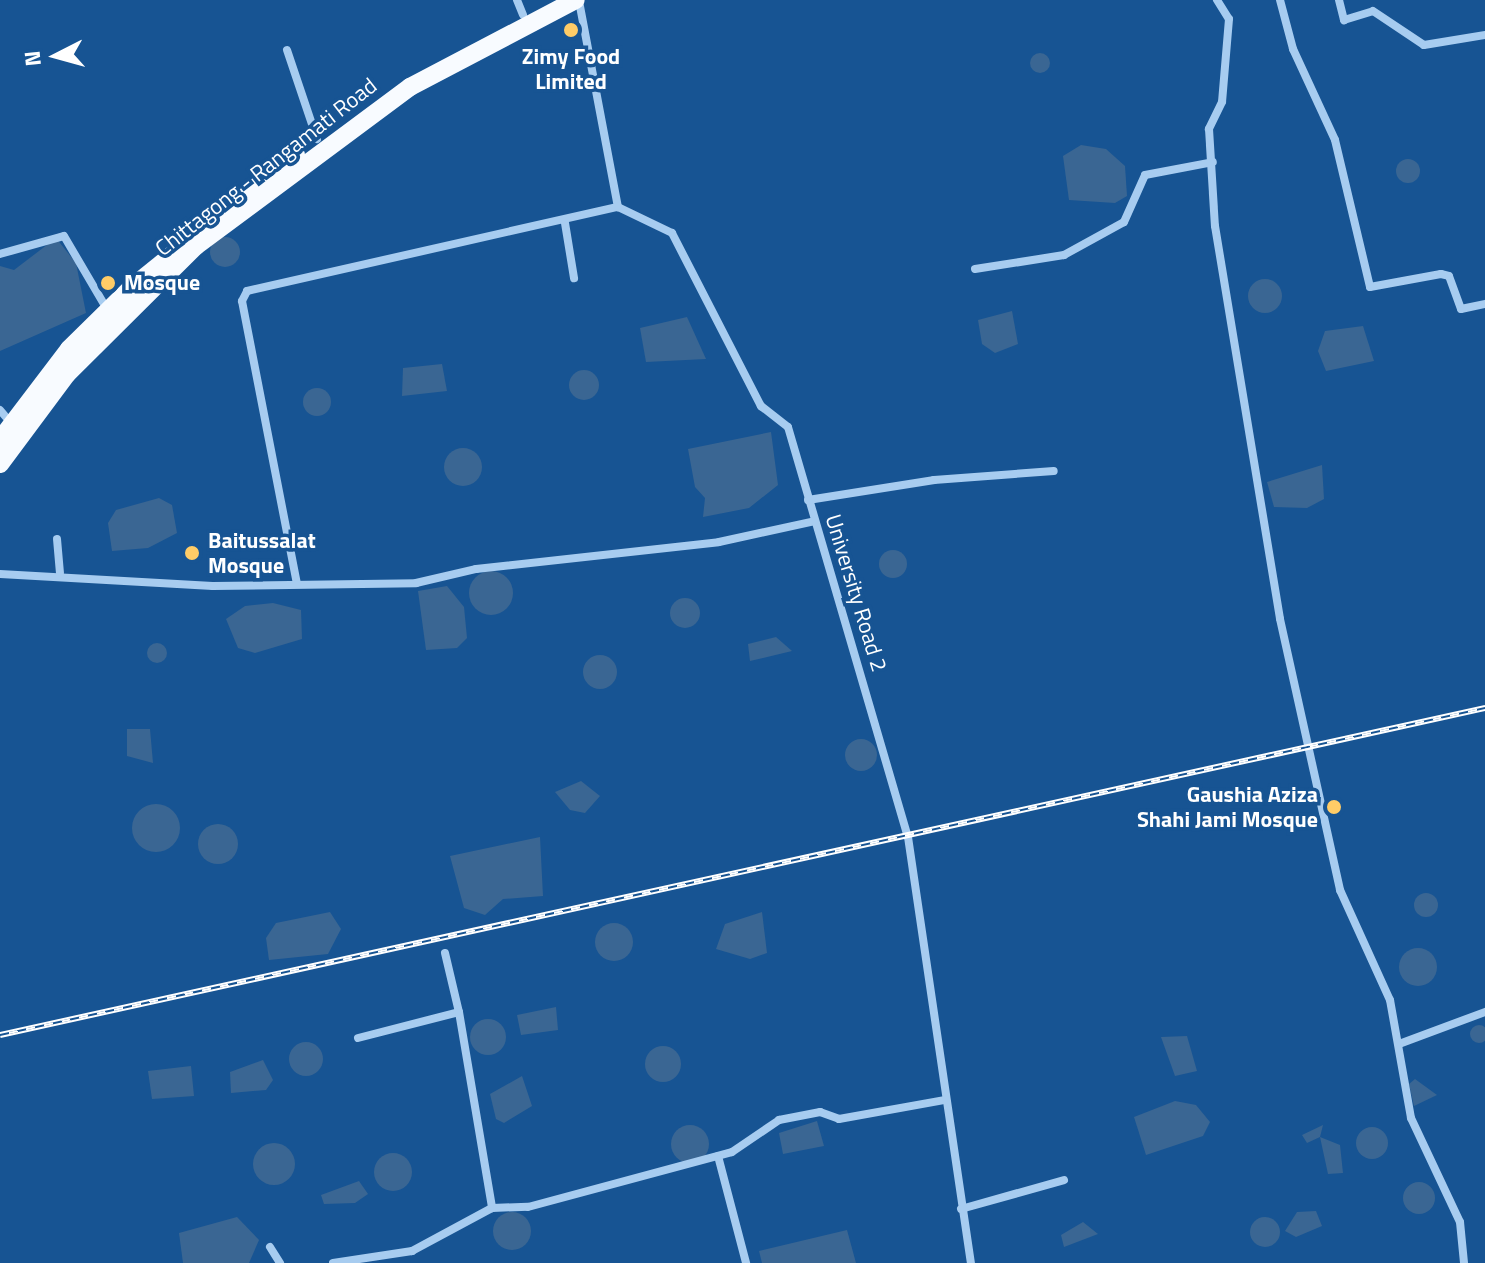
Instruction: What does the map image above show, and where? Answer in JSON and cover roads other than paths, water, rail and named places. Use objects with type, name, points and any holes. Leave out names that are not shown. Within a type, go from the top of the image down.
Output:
[{"type":"highway","name":"Chittagong - Rangamati Road","points":[[0,440],[6,417],[108,311],[198,227],[424,65],[520,8],[554,0]]},
{"type":"highway","name":"Chittagong - Rangamati Road","points":[[0,464],[67,374],[196,246],[410,87],[578,0]]},
{"type":"street","points":[[297,584],[242,301],[247,291],[565,223],[618,207],[578,0]]},
{"type":"street","points":[[1217,0],[1229,19],[1228,60],[1209,129],[1235,367],[1280,619],[1340,890],[1390,1000],[1411,1118],[1460,1222],[1464,1263]]},
{"type":"street","points":[[1280,0],[1293,49],[1335,140],[1370,287],[1441,274],[1449,276],[1461,309],[1485,304]]},
{"type":"street","points":[[1339,0],[1342,19],[1373,11],[1424,45],[1485,35]]},
{"type":"street","points":[[287,50],[317,139]]},
{"type":"street","points":[[975,269],[1064,255],[1124,222],[1145,175],[1213,162]]},
{"type":"street","name":"University Road 2","points":[[618,207],[672,233],[761,406],[788,427],[908,837],[971,1263]]},
{"type":"street","points":[[565,223],[574,278]]},
{"type":"street","points":[[0,254],[64,236],[108,311]]},
{"type":"street","points":[[808,500],[1054,471]]},
{"type":"street","points":[[0,574],[60,573],[213,586],[416,583],[476,569],[719,542],[815,521]]},
{"type":"street","points":[[57,539],[60,573]]},
{"type":"street","points":[[445,953],[459,1012],[492,1208]]},
{"type":"street","points":[[358,1038],[459,1012]]},
{"type":"street","points":[[1399,1044],[1485,1012]]},
{"type":"street","points":[[333,1263],[412,1251],[492,1208],[528,1207],[718,1156],[779,1120],[820,1112],[839,1119],[945,1100]]},
{"type":"street","points":[[718,1156],[746,1263]]},
{"type":"street","points":[[961,1209],[1064,1180]]},
{"type":"street","points":[[270,1247],[280,1263]]},
{"type":"water","points":[[1040,53],[1047,56],[1050,63],[1047,70],[1040,73],[1033,70],[1030,63],[1033,56]]},
{"type":"water","points":[[1081,145],[1106,149],[1125,166],[1127,196],[1115,203],[1069,200],[1063,156]]},
{"type":"water","points":[[1408,159],[1419,166],[1420,171],[1413,182],[1408,183],[1397,176],[1396,171],[1403,160]]},
{"type":"water","points":[[225,237],[236,241],[240,252],[236,263],[225,267],[214,263],[210,252],[214,241]]},
{"type":"water","points":[[56,238],[76,263],[86,313],[0,351],[0,266],[14,270]]},
{"type":"water","points":[[1265,279],[1277,284],[1282,296],[1277,308],[1265,313],[1253,308],[1248,296],[1253,284]]},
{"type":"water","points":[[1012,311],[1018,344],[995,353],[982,344],[978,320]]},
{"type":"water","points":[[687,317],[706,359],[646,362],[640,328]]},
{"type":"water","points":[[1363,326],[1374,361],[1326,371],[1318,351],[1325,331]]},
{"type":"water","points":[[442,364],[447,391],[402,396],[403,368]]},
{"type":"water","points":[[584,370],[595,374],[599,385],[595,396],[584,400],[573,396],[569,385],[573,374]]},
{"type":"water","points":[[317,388],[327,392],[331,402],[327,412],[317,416],[307,412],[303,402],[307,392]]},
{"type":"water","points":[[771,432],[778,485],[749,508],[703,517],[705,498],[695,487],[688,449]]},
{"type":"water","points":[[463,448],[476,454],[482,467],[476,480],[463,486],[450,480],[444,467],[450,454]]},
{"type":"water","points":[[1322,465],[1324,499],[1307,508],[1274,507],[1267,482]]},
{"type":"water","points":[[159,498],[172,505],[177,533],[148,548],[112,551],[108,523],[116,510]]},
{"type":"water","points":[[893,550],[903,554],[907,564],[903,574],[893,578],[883,574],[879,564],[883,554]]},
{"type":"water","points":[[491,571],[507,577],[513,593],[507,609],[491,615],[475,609],[469,593],[475,577]]},
{"type":"water","points":[[447,586],[464,607],[467,638],[457,648],[426,650],[418,591]]},
{"type":"water","points":[[685,598],[696,602],[700,613],[696,624],[685,628],[674,624],[670,613],[674,602]]},
{"type":"water","points":[[273,603],[301,610],[302,639],[255,653],[238,648],[226,619],[245,606]]},
{"type":"water","points":[[776,637],[792,651],[750,661],[748,644]]},
{"type":"water","points":[[157,643],[164,646],[167,653],[164,660],[157,663],[150,660],[147,653],[150,646]]},
{"type":"water","points":[[600,655],[612,660],[617,672],[612,684],[600,689],[588,684],[583,672],[588,660]]},
{"type":"water","points":[[127,729],[150,729],[153,763],[127,756]]},
{"type":"water","points":[[861,739],[872,744],[877,755],[872,766],[861,771],[850,766],[845,755],[850,744]]},
{"type":"water","points":[[581,781],[600,796],[585,813],[570,810],[555,792]]},
{"type":"water","points":[[156,804],[173,811],[180,828],[173,845],[156,852],[139,845],[132,828],[139,811]]},
{"type":"water","points":[[218,824],[232,830],[238,844],[232,858],[218,864],[204,858],[198,844],[204,830]]},
{"type":"water","points":[[540,837],[543,896],[503,899],[485,915],[464,908],[450,856]]},
{"type":"water","points":[[1426,893],[1435,896],[1438,905],[1435,914],[1426,917],[1417,914],[1414,905],[1417,896]]},
{"type":"water","points":[[330,912],[341,929],[328,954],[269,960],[266,938],[276,923]]},
{"type":"water","points":[[762,912],[767,953],[750,959],[716,949],[725,924]]},
{"type":"water","points":[[614,923],[627,929],[633,942],[627,955],[614,961],[601,955],[595,942],[601,929]]},
{"type":"water","points":[[1418,948],[1431,954],[1437,967],[1431,980],[1418,986],[1405,980],[1399,967],[1405,954]]},
{"type":"water","points":[[556,1007],[558,1030],[521,1035],[517,1015]]},
{"type":"water","points":[[488,1019],[501,1024],[506,1037],[501,1050],[488,1055],[475,1050],[470,1037],[475,1024]]},
{"type":"water","points":[[1479,1025],[1488,1034],[1479,1043],[1470,1034]]},
{"type":"water","points":[[1187,1036],[1197,1071],[1175,1076],[1161,1037]]},
{"type":"water","points":[[306,1042],[318,1047],[323,1059],[318,1071],[306,1076],[294,1071],[289,1059],[294,1047]]},
{"type":"water","points":[[663,1046],[676,1051],[681,1064],[676,1077],[663,1082],[650,1077],[645,1064],[650,1051]]},
{"type":"water","points":[[263,1060],[273,1080],[266,1090],[231,1093],[230,1072]]},
{"type":"water","points":[[191,1066],[194,1096],[152,1099],[148,1071]]},
{"type":"water","points":[[522,1076],[532,1106],[504,1123],[496,1119],[490,1094]]},
{"type":"water","points":[[1415,1079],[1437,1095],[1414,1106],[1409,1084]]},
{"type":"water","points":[[1175,1101],[1196,1105],[1210,1122],[1203,1136],[1146,1155],[1134,1117]]},
{"type":"water","points":[[817,1121],[824,1146],[783,1154],[779,1133]]},
{"type":"water","points":[[690,1125],[704,1130],[709,1144],[704,1158],[690,1163],[676,1158],[671,1144],[676,1130]]},
{"type":"water","points":[[1323,1125],[1320,1137],[1307,1143],[1302,1135]]},
{"type":"water","points":[[1372,1127],[1383,1132],[1388,1143],[1383,1154],[1372,1159],[1361,1154],[1356,1143],[1361,1132]]},
{"type":"water","points":[[1320,1137],[1340,1145],[1343,1173],[1328,1174]]},
{"type":"water","points":[[274,1143],[289,1149],[295,1164],[289,1179],[274,1185],[259,1179],[253,1164],[259,1149]]},
{"type":"water","points":[[393,1153],[407,1158],[412,1172],[407,1186],[393,1191],[379,1186],[374,1172],[379,1158]]},
{"type":"water","points":[[359,1181],[368,1194],[355,1203],[324,1204],[321,1195]]},
{"type":"water","points":[[1419,1182],[1430,1187],[1435,1198],[1430,1209],[1419,1214],[1408,1209],[1403,1198],[1408,1187]]},
{"type":"water","points":[[1316,1211],[1322,1226],[1296,1237],[1285,1231],[1297,1212]]},
{"type":"water","points":[[512,1212],[526,1217],[531,1231],[526,1245],[512,1250],[498,1245],[493,1231],[498,1217]]},
{"type":"water","points":[[237,1217],[259,1240],[249,1263],[183,1263],[179,1233]]},
{"type":"water","points":[[1265,1217],[1276,1221],[1280,1232],[1276,1243],[1265,1247],[1254,1243],[1250,1232],[1254,1221]]},
{"type":"water","points":[[1083,1222],[1098,1234],[1064,1247],[1061,1235]]},
{"type":"water","points":[[847,1230],[856,1263],[762,1263],[759,1251]]},
{"type":"railway","points":[[0,1035],[1485,708]]},
{"type":"place","name":"Zimy Food Limited","points":[[571,30]]},
{"type":"place","name":"Mosque","points":[[108,283]]},
{"type":"place","name":"Baitussalat Mosque","points":[[192,553]]},
{"type":"place","name":"Gaushia Aziza Shahi Jami Mosque","points":[[1334,807]]}]
